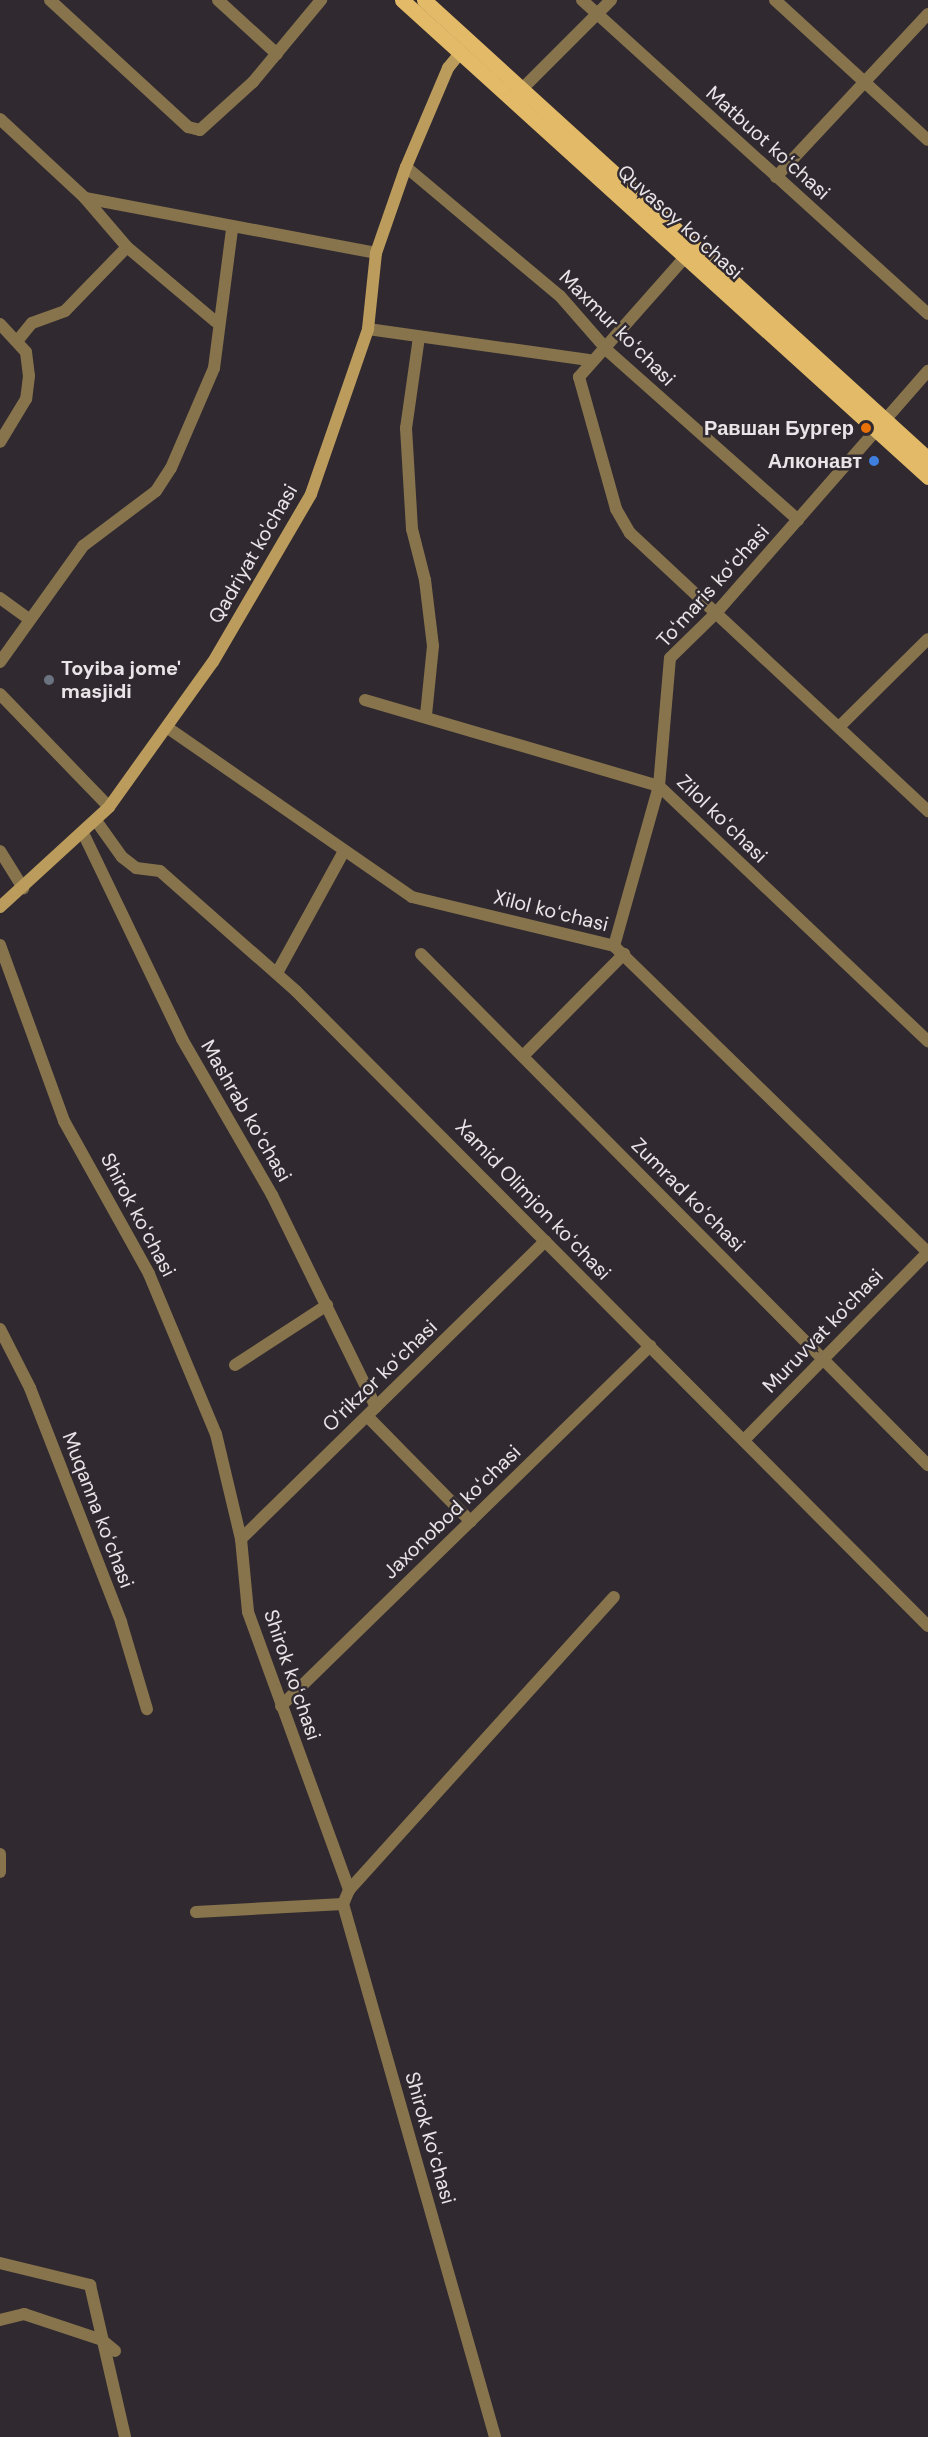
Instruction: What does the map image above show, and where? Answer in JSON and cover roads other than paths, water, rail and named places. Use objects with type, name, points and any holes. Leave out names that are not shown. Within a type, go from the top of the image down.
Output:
[{"type":"main road","name":"Quvasoy koʻchasi","points":[[402,0],[880,423],[928,459]]},
{"type":"main road","name":"Quvasoy koʻchasi","points":[[424,0],[880,423],[928,477]]},
{"type":"street","points":[[50,0],[194,130],[211,126],[277,54],[321,0]]},
{"type":"street","points":[[218,0],[277,54]]},
{"type":"street","name":"Matbuot koʻchasi","points":[[582,0],[928,314]]},
{"type":"street","points":[[522,89],[611,0]]},
{"type":"street","points":[[775,0],[928,140]]},
{"type":"street","points":[[776,177],[863,81],[928,14]]},
{"type":"street","name":"Qadriyat ko'chasi","points":[[0,907],[84,835],[109,807],[168,728],[257,591],[311,494],[368,328],[376,254],[406,167],[448,68],[460,53]]},
{"type":"street","points":[[0,119],[85,198],[127,247],[216,322]]},
{"type":"street","name":"Maxmur koʻchasi","points":[[406,167],[478,223],[607,344],[609,352],[798,520]]},
{"type":"street","points":[[85,198],[231,230],[376,254]]},
{"type":"street","points":[[0,662],[28,618],[84,546],[163,481],[205,394],[216,355],[216,322],[231,230]]},
{"type":"street","points":[[18,340],[32,323],[65,311],[127,247]]},
{"type":"street","points":[[691,258],[589,360],[579,377],[581,394],[599,434],[616,509],[630,533],[841,725],[928,811]]},
{"type":"street","points":[[0,324],[18,340],[26,352],[29,383],[0,442]]},
{"type":"street","points":[[368,328],[589,360]]},
{"type":"street","points":[[419,337],[406,428],[412,529],[433,645],[426,715]]},
{"type":"street","name":"Toʻmaris koʻchasi","points":[[614,946],[659,786],[670,658],[716,613],[880,423],[928,371]]},
{"type":"street","points":[[0,598],[28,618]]},
{"type":"street","points":[[841,725],[928,639]]},
{"type":"street","points":[[0,694],[109,807]]},
{"type":"street","name":"Zilol koʻchasi","points":[[365,700],[426,715],[659,786],[928,1041]]},
{"type":"street","name":"Xilol koʻchasi","points":[[168,728],[343,853],[412,897],[614,946],[928,1252]]},
{"type":"street","name":"Xamid Olimjon koʻchasi","points":[[97,822],[122,857],[136,868],[160,872],[277,973],[650,1346],[746,1438],[928,1626]]},
{"type":"street","name":"Mashrab koʻchasi","points":[[84,835],[182,1039],[272,1195],[327,1305],[372,1411],[471,1522]]},
{"type":"street","points":[[0,850],[23,888]]},
{"type":"street","points":[[277,973],[343,853]]},
{"type":"street","name":"Shirok koʻchasi","points":[[0,945],[64,1120],[149,1274],[216,1434],[241,1539],[248,1612],[280,1706],[349,1890]]},
{"type":"street","name":"Zumrad koʻchasi","points":[[421,954],[928,1464]]},
{"type":"street","points":[[523,1056],[624,954]]},
{"type":"street","name":"Oʻrikzor koʻchasi","points":[[241,1539],[546,1241]]},
{"type":"street","name":"Muruvvat ko'chasi","points":[[746,1438],[928,1252]]},
{"type":"street","points":[[236,1365],[327,1305]]},
{"type":"street","name":"Muqanna koʻchasi","points":[[0,1329],[30,1388],[117,1611],[147,1709]]},
{"type":"street","name":"Jaxonobod koʻchasi","points":[[280,1706],[650,1346]]},
{"type":"street","points":[[196,1912],[343,1904],[349,1890],[614,1597]]},
{"type":"street","points":[[0,1854],[0,1872]]},
{"type":"street","name":"Shirok koʻchasi","points":[[343,1904],[495,2437]]},
{"type":"street","points":[[0,2263],[90,2285],[125,2437]]},
{"type":"street","points":[[0,2320],[24,2314],[102,2340],[115,2351]]},
{"type":"place","name":"Равшан Бургер","points":[[866,428]]},
{"type":"place","name":"Алконавт","points":[[874,461]]},
{"type":"place","name":"Toyiba jome' masjidi","points":[[49,680]]}]
